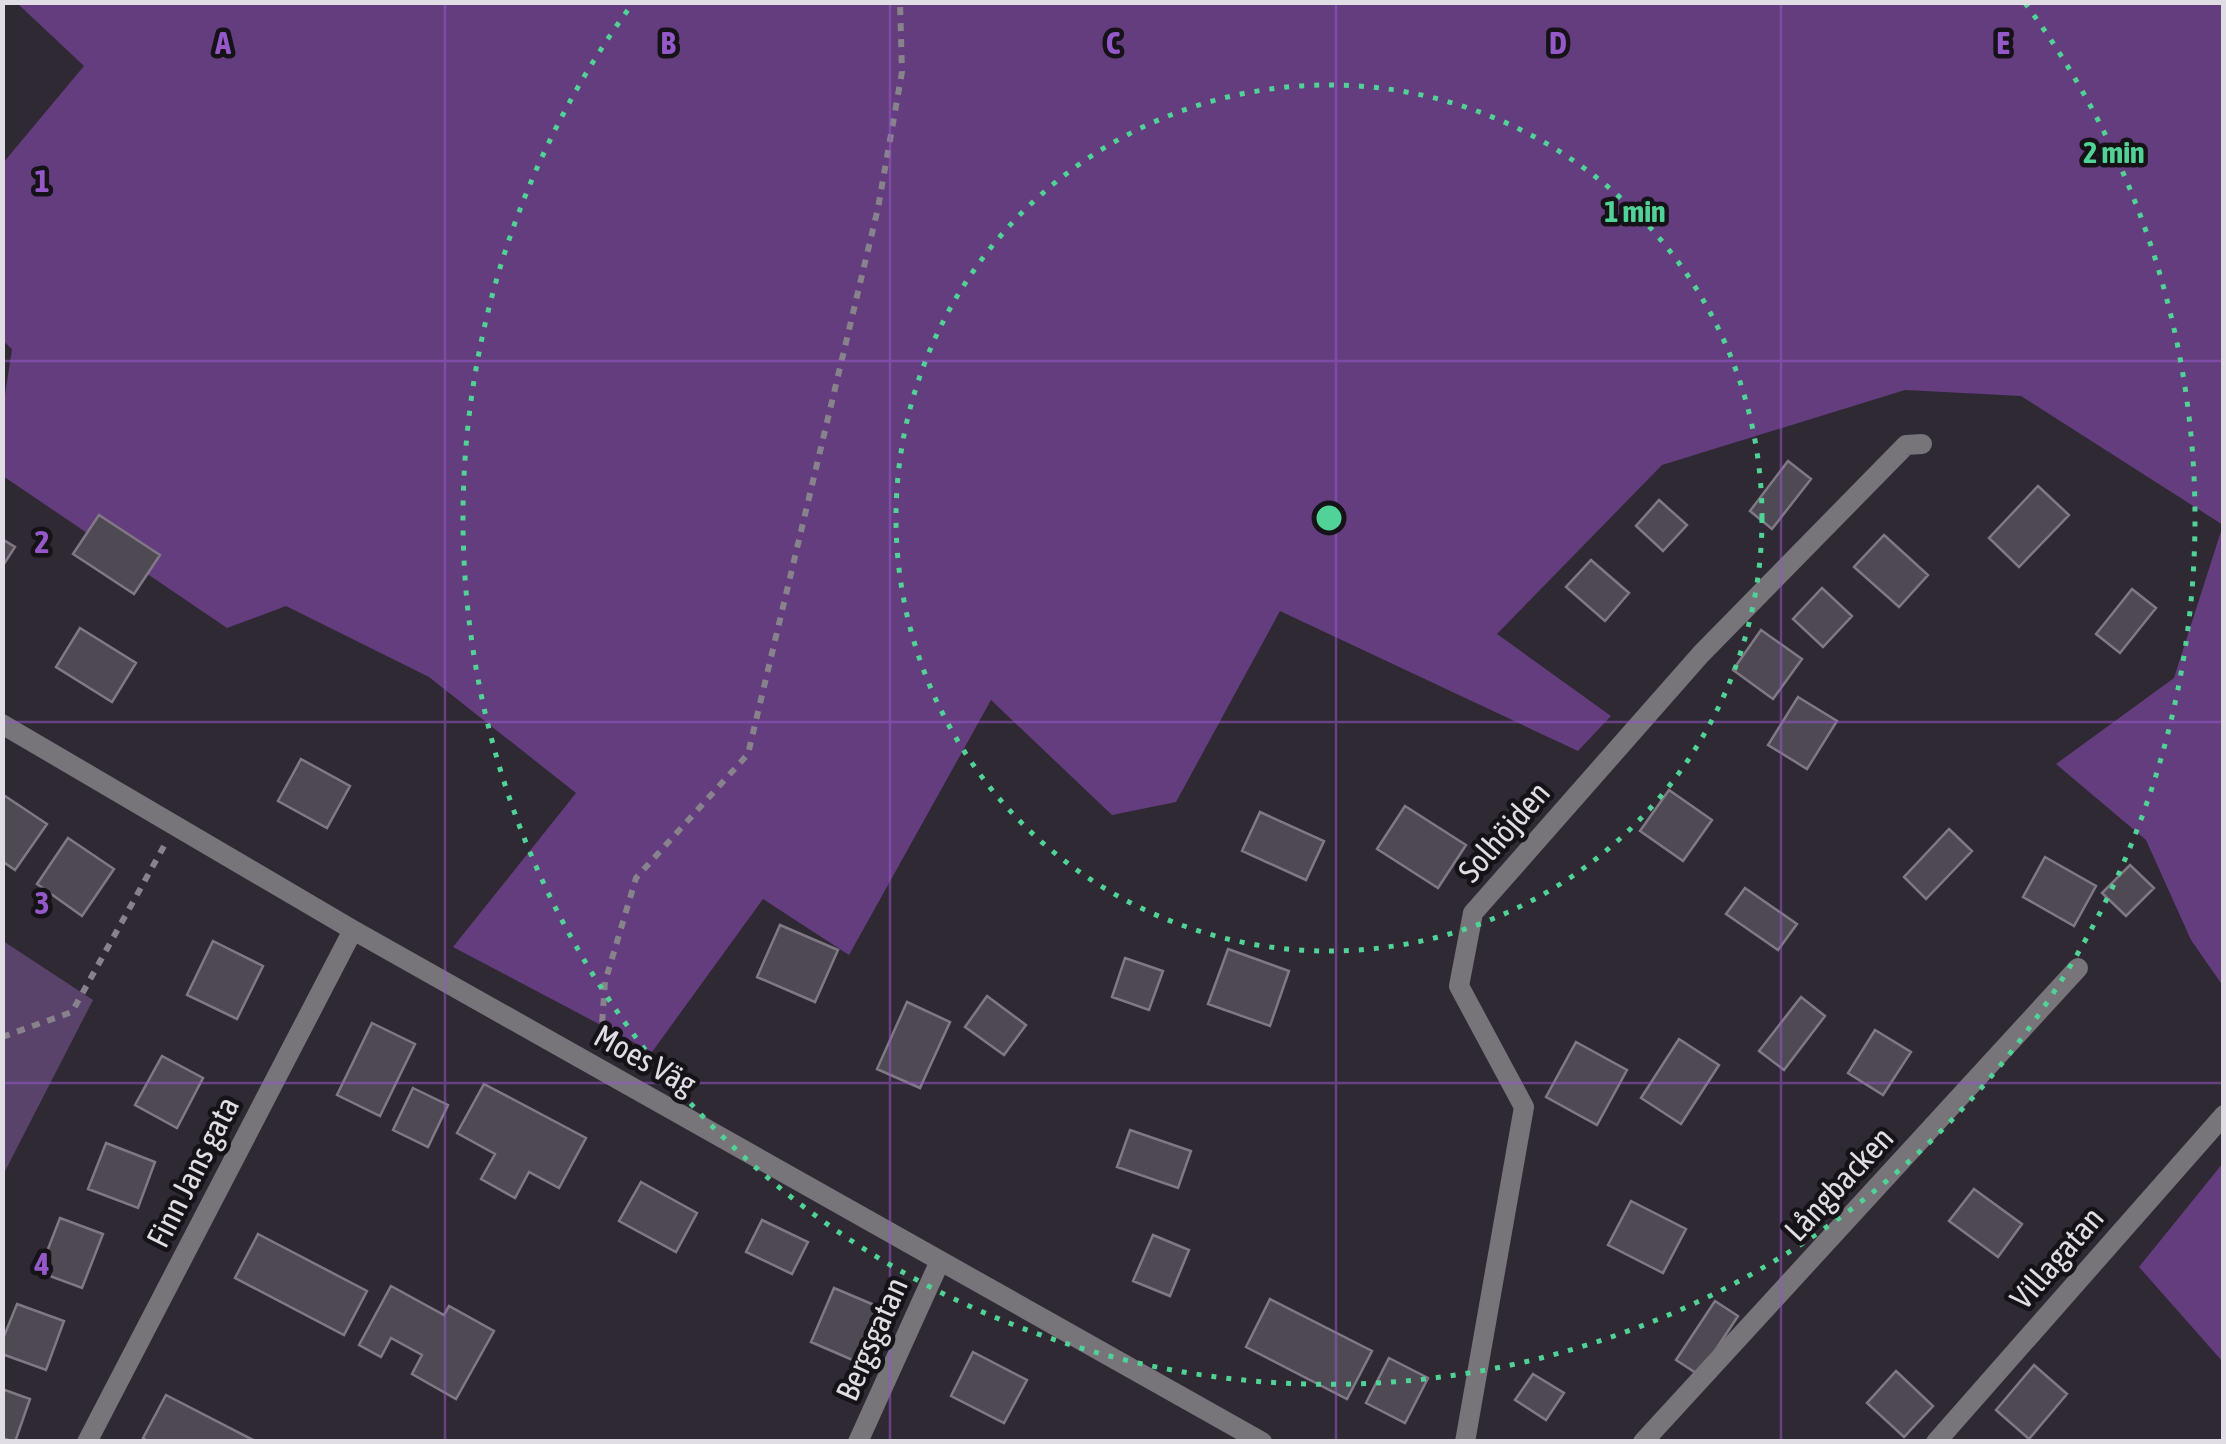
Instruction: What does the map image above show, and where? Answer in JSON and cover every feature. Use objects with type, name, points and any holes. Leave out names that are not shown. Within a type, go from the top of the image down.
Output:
[{"type":"street","name":"Solhöjden","points":[[1465,1442],[1524,1106],[1458,986],[1472,913],[1701,654],[1906,445],[1922,444]]},
{"type":"street","name":"Moes Väg","points":[[2,724],[352,930],[1262,1442]]},
{"type":"street","name":"Finn Jans gata","points":[[87,1442],[352,930]]},
{"type":"street","name":"Långbacken","points":[[1643,1442],[2078,968]]},
{"type":"street","name":"Villagatan","points":[[1936,1442],[2224,1115]]},
{"type":"street","name":"Bergsgatan","points":[[858,1442],[940,1261]]},
{"type":"path","points":[[600,1069],[605,982],[636,878],[748,754],[878,208],[902,72],[900,2]]},
{"type":"path","points":[[2,1036],[72,1012],[176,826]]},
{"type":"shaded area","points":[[17,3],[2223,3],[2223,525],[2021,396],[1905,390],[1662,465],[1497,634],[1611,716],[1578,751],[1280,611],[1176,802],[1112,815],[991,700],[849,955],[763,899],[652,1052],[453,947],[576,793],[429,677],[286,606],[227,628],[3,476],[3,408],[12,349],[2,340],[3,163],[84,66]]},
{"type":"shaded area","points":[[2223,525],[2223,986],[2191,940],[2146,840],[2056,764],[2174,678]]},
{"type":"shaded area","points":[[3,941],[93,1000],[3,1175]]},
{"type":"shaded area","points":[[2223,1163],[2223,1362],[2139,1267]]},
{"type":"building","points":[[1788,461],[1811,479],[1772,529],[1750,511]]},
{"type":"building","points":[[2038,486],[2069,515],[2019,567],[1989,538]]},
{"type":"building","points":[[1659,500],[1687,525],[1663,551],[1636,526]]},
{"type":"building","points":[[99,515],[160,555],[134,594],[73,554]]},
{"type":"building","points":[[1884,535],[1928,575],[1899,607],[1854,567]]},
{"type":"building","points":[[2,539],[15,547],[2,567]]},
{"type":"building","points":[[1591,560],[1629,593],[1605,621],[1566,587]]},
{"type":"building","points":[[1822,588],[1852,616],[1823,647],[1793,619]]},
{"type":"building","points":[[2132,589],[2156,608],[2120,653],[2096,634]]},
{"type":"building","points":[[80,628],[136,663],[112,702],[56,667]]},
{"type":"building","points":[[1761,630],[1802,659],[1773,699],[1733,670]]},
{"type":"building","points":[[1798,697],[1837,721],[1807,769],[1768,745]]},
{"type":"building","points":[[301,759],[350,786],[327,828],[278,801]]},
{"type":"building","points":[[1669,790],[1712,820],[1683,861],[1640,831]]},
{"type":"building","points":[[2,794],[47,824],[15,870],[2,861]]},
{"type":"building","points":[[1405,806],[1466,845],[1438,888],[1377,849]]},
{"type":"building","points":[[1260,812],[1324,841],[1306,880],[1242,851]]},
{"type":"building","points":[[1949,829],[1972,851],[1926,899],[1904,877]]},
{"type":"building","points":[[68,838],[114,869],[82,916],[37,884]]},
{"type":"building","points":[[2045,857],[2096,886],[2074,926],[2023,897]]},
{"type":"building","points":[[2130,865],[2154,888],[2126,916],[2102,893]]},
{"type":"building","points":[[1745,888],[1797,924],[1778,950],[1726,914]]},
{"type":"building","points":[[780,925],[838,950],[815,1002],[757,977]]},
{"type":"building","points":[[213,941],[263,966],[237,1019],[187,995]]},
{"type":"building","points":[[1228,949],[1289,971],[1270,1026],[1208,1004]]},
{"type":"building","points":[[1125,958],[1163,971],[1149,1010],[1112,997]]},
{"type":"building","points":[[987,996],[1026,1025],[1004,1055],[965,1027]]},
{"type":"building","points":[[1801,997],[1825,1016],[1784,1070],[1759,1051]]},
{"type":"building","points":[[907,1002],[950,1022],[920,1088],[877,1069]]},
{"type":"building","points":[[372,1023],[415,1044],[380,1116],[337,1095]]},
{"type":"building","points":[[1875,1030],[1911,1052],[1883,1095],[1848,1073]]},
{"type":"building","points":[[1679,1039],[1719,1065],[1681,1124],[1641,1098]]},
{"type":"building","points":[[1576,1042],[1627,1070],[1597,1125],[1546,1097]]},
{"type":"building","points":[[162,1056],[203,1078],[177,1128],[135,1105]]},
{"type":"building","points":[[484,1084],[586,1138],[559,1188],[529,1172],[515,1198],[481,1179],[495,1154],[457,1133]]},
{"type":"building","points":[[413,1088],[448,1105],[428,1147],[393,1130]]},
{"type":"building","points":[[1130,1130],[1191,1151],[1178,1188],[1117,1167]]},
{"type":"building","points":[[106,1143],[155,1162],[138,1208],[88,1189]]},
{"type":"building","points":[[641,1182],[697,1213],[676,1252],[619,1221]]},
{"type":"building","points":[[1974,1189],[2022,1224],[1998,1257],[1949,1221]]},
{"type":"building","points":[[1631,1201],[1686,1229],[1663,1273],[1608,1245]]},
{"type":"building","points":[[60,1218],[103,1234],[82,1288],[39,1272]]},
{"type":"building","points":[[762,1220],[808,1242],[792,1274],[746,1252]]},
{"type":"building","points":[[258,1234],[367,1291],[344,1335],[235,1278]]},
{"type":"building","points":[[1153,1235],[1189,1250],[1170,1296],[1133,1281]]},
{"type":"building","points":[[391,1286],[444,1315],[449,1306],[494,1331],[456,1399],[412,1374],[422,1355],[391,1338],[381,1357],[359,1345]]},
{"type":"building","points":[[834,1288],[879,1307],[855,1361],[811,1342]]},
{"type":"building","points":[[1270,1299],[1372,1351],[1347,1399],[1246,1347]]},
{"type":"building","points":[[1715,1301],[1738,1316],[1699,1375],[1676,1360]]},
{"type":"building","points":[[17,1304],[64,1321],[46,1370],[2,1354],[2,1341]]},
{"type":"building","points":[[973,1352],[1027,1380],[1004,1423],[951,1396]]},
{"type":"building","points":[[1389,1358],[1428,1378],[1405,1423],[1366,1403]]},
{"type":"building","points":[[2034,1365],[2067,1394],[2029,1439],[1996,1410]]},
{"type":"building","points":[[1896,1371],[1933,1406],[1904,1437],[1867,1403]]},
{"type":"building","points":[[1533,1374],[1564,1393],[1546,1420],[1515,1400]]},
{"type":"building","points":[[2,1389],[30,1399],[15,1442],[2,1438]]},
{"type":"building","points":[[166,1395],[257,1442],[149,1442],[143,1438]]}]
